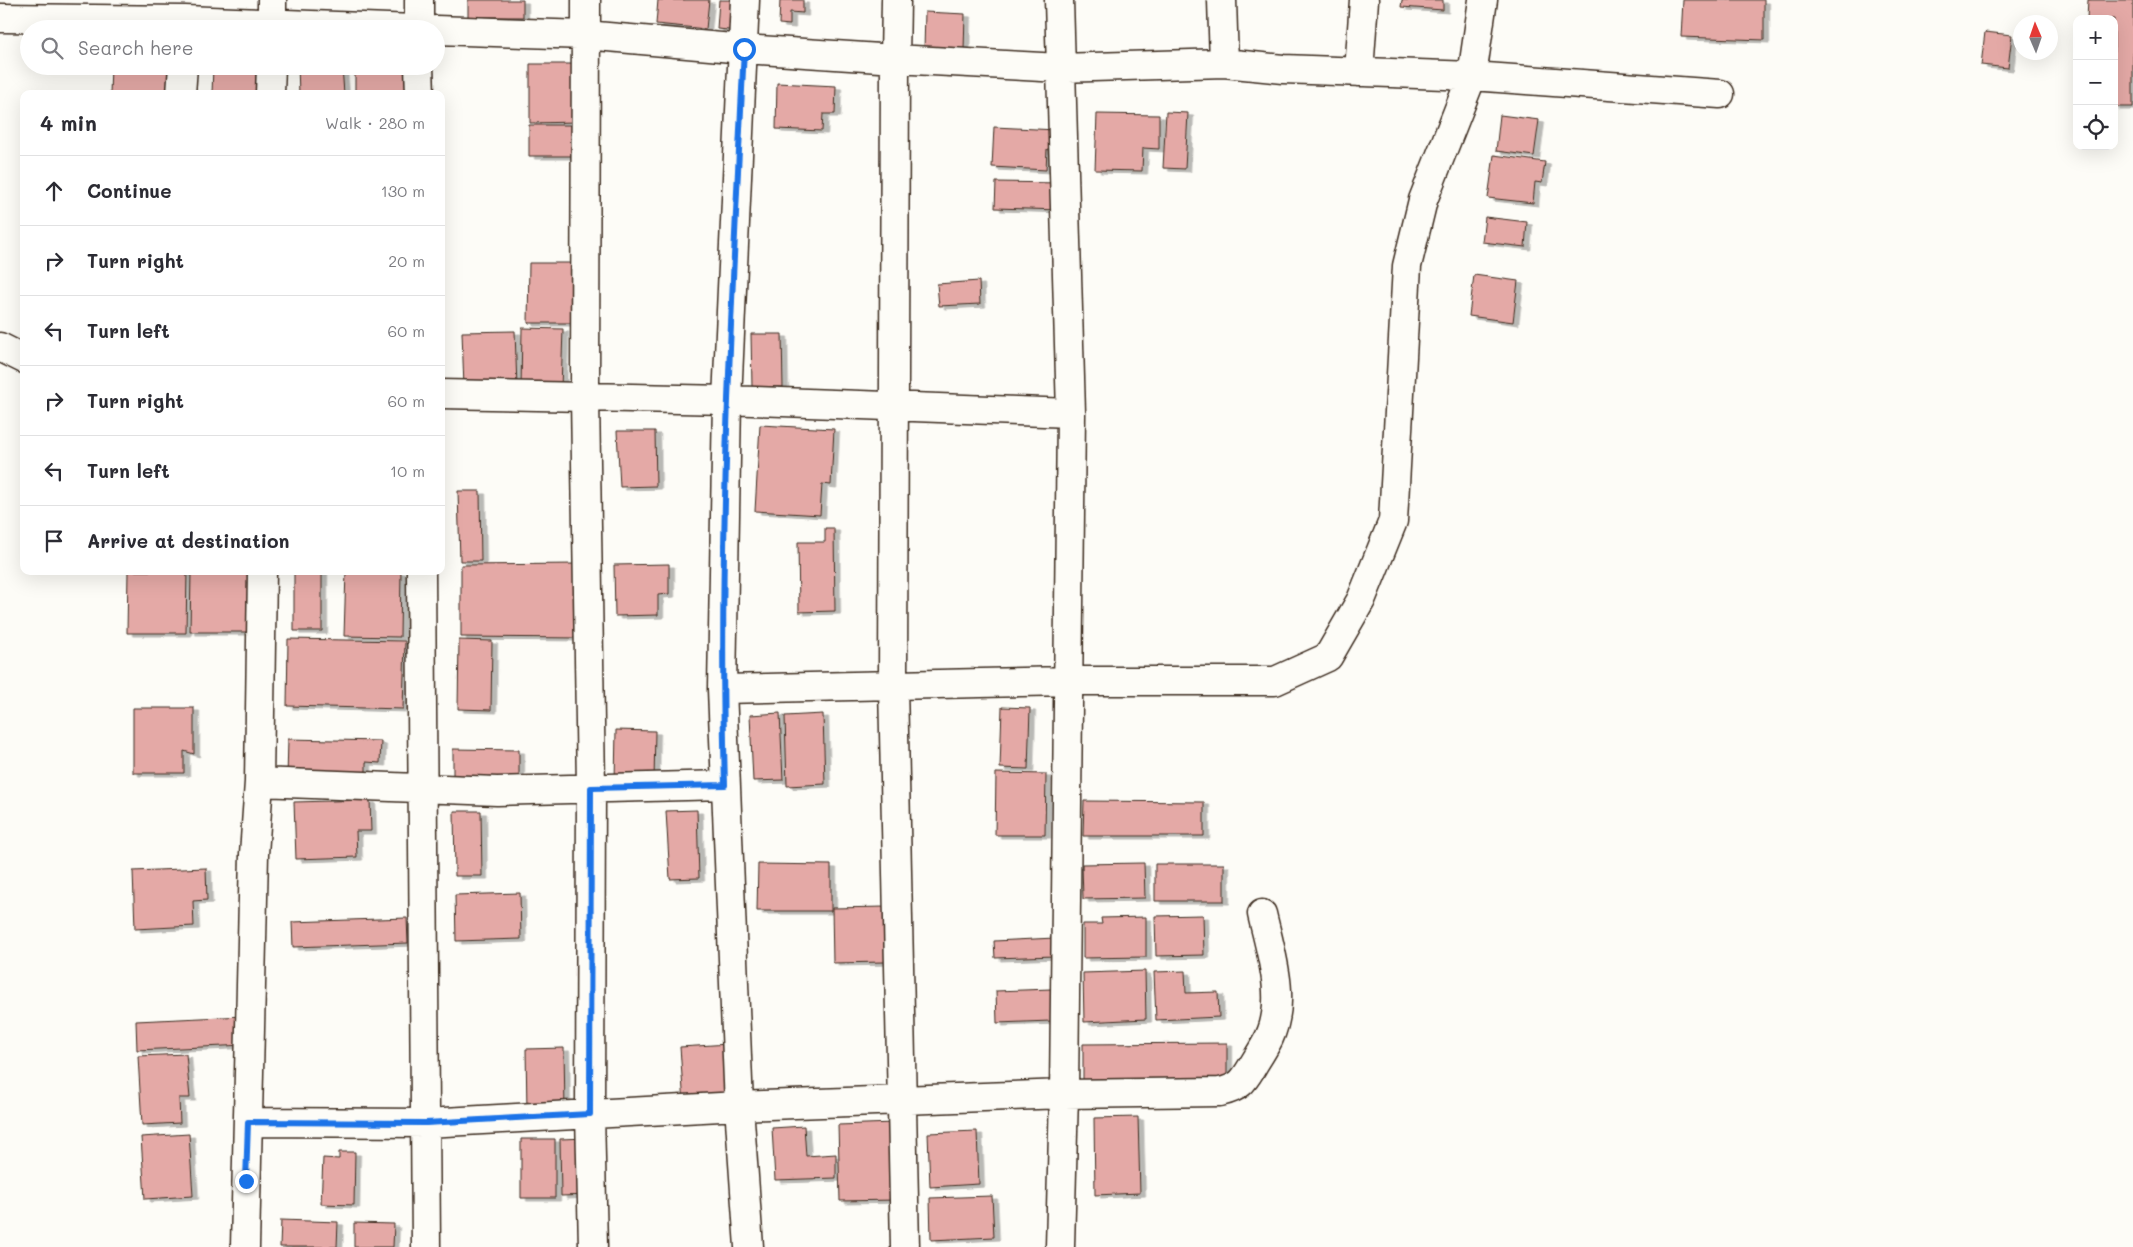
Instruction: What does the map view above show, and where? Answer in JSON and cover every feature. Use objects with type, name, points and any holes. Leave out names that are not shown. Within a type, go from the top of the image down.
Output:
[{"type":"street","points":[[419,0],[419,20]]},
{"type":"street","points":[[586,0],[585,397],[591,788],[590,1114],[593,1247]]},
{"type":"street","points":[[745,0],[727,400],[722,689],[739,1106],[749,1247]]},
{"type":"street","points":[[896,0],[893,685],[905,1247]]},
{"type":"street","points":[[1059,0],[1071,413],[1064,1094],[1060,1247]]},
{"type":"street","points":[[1222,0],[1224,63]]},
{"type":"street","points":[[1359,72],[1364,0]]},
{"type":"street","points":[[722,689],[1068,681],[1275,681],[1328,657],[1361,600],[1393,522],[1407,266],[1423,200],[1472,76],[1483,0]]},
{"type":"street","points":[[0,18],[185,16],[272,17],[308,20]]},
{"type":"street","points":[[445,30],[585,35],[744,49],[1060,68],[1224,63],[1283,70],[1472,76],[1720,94]]},
{"type":"street","points":[[181,90],[182,75]]},
{"type":"street","points":[[270,90],[271,75]]},
{"type":"street","points":[[420,75],[420,90]]},
{"type":"street","points":[[0,347],[20,357]]},
{"type":"street","points":[[445,394],[727,400],[1071,413]]},
{"type":"street","points":[[245,1247],[254,854],[259,782],[262,575]]},
{"type":"street","points":[[421,575],[426,1247]]},
{"type":"street","points":[[259,782],[498,791],[725,785]]},
{"type":"street","points":[[248,1122],[426,1123],[739,1106],[1064,1094],[1220,1092],[1234,1089],[1244,1082],[1270,1037],[1277,1007],[1276,974],[1262,914]]},
{"type":"building","points":[[468,0],[523,0],[523,17],[468,17]]},
{"type":"building","points":[[658,0],[709,0],[706,29],[656,24]]},
{"type":"building","points":[[719,0],[742,0],[740,31],[717,29]]},
{"type":"building","points":[[780,0],[803,0],[803,13],[790,12],[790,25],[779,24]]},
{"type":"building","points":[[1402,0],[1443,0],[1443,10],[1401,7]]},
{"type":"building","points":[[1683,0],[1764,0],[1764,40],[1681,37]]},
{"type":"building","points":[[2088,0],[2133,0],[2133,107],[2118,107],[2118,15],[2087,15]]},
{"type":"building","points":[[925,12],[965,14],[964,50],[924,49]]},
{"type":"building","points":[[1985,32],[2012,35],[2008,68],[1981,65]]},
{"type":"building","points":[[530,64],[578,64],[578,122],[530,123]]},
{"type":"building","points":[[111,75],[178,75],[177,90],[110,90]]},
{"type":"building","points":[[213,75],[267,75],[266,90],[212,90]]},
{"type":"building","points":[[298,75],[343,75],[344,90],[299,90]]},
{"type":"building","points":[[355,75],[415,75],[415,90],[355,90]]},
{"type":"building","points":[[777,83],[836,86],[835,114],[823,114],[822,131],[776,129]]},
{"type":"building","points":[[1166,112],[1188,113],[1185,169],[1163,168]]},
{"type":"building","points":[[1097,114],[1159,115],[1159,149],[1143,148],[1142,171],[1095,170]]},
{"type":"building","points":[[1500,115],[1539,120],[1534,156],[1496,151]]},
{"type":"building","points":[[529,125],[578,125],[578,156],[529,156]]},
{"type":"building","points":[[994,127],[1057,130],[1056,152],[1047,149],[1046,170],[992,167]]},
{"type":"building","points":[[1494,155],[1545,162],[1542,183],[1535,182],[1533,203],[1488,198]]},
{"type":"building","points":[[996,182],[1060,183],[1060,210],[995,208]]},
{"type":"building","points":[[1485,217],[1527,222],[1525,247],[1482,242]]},
{"type":"building","points":[[529,263],[582,263],[582,323],[528,323]]},
{"type":"building","points":[[1474,275],[1518,281],[1513,322],[1469,316]]},
{"type":"building","points":[[979,281],[980,304],[939,306],[937,284]]},
{"type":"building","points":[[522,328],[563,329],[561,388],[521,388]]},
{"type":"building","points":[[515,331],[517,387],[464,388],[462,332]]},
{"type":"building","points":[[751,334],[782,334],[783,387],[752,387]]},
{"type":"building","points":[[760,425],[834,429],[831,485],[822,484],[820,515],[755,511]]},
{"type":"building","points":[[617,431],[655,431],[656,486],[620,487]]},
{"type":"building","points":[[458,491],[480,491],[481,561],[460,561]]},
{"type":"building","points":[[825,528],[834,528],[835,611],[799,612],[798,542],[825,542]]},
{"type":"building","points":[[580,564],[580,638],[461,637],[461,565]]},
{"type":"building","points":[[669,564],[669,594],[658,595],[658,615],[615,616],[614,565]]},
{"type":"building","points":[[128,575],[187,575],[186,633],[127,633]]},
{"type":"building","points":[[191,575],[250,575],[250,632],[190,632]]},
{"type":"building","points":[[294,575],[322,575],[322,631],[294,631]]},
{"type":"building","points":[[346,575],[401,575],[400,637],[344,636]]},
{"type":"building","points":[[288,639],[405,641],[403,709],[287,706]]},
{"type":"building","points":[[459,640],[492,641],[491,710],[458,709]]},
{"type":"building","points":[[1002,707],[1030,708],[1028,769],[1000,768]]},
{"type":"building","points":[[133,708],[194,708],[194,754],[184,751],[184,773],[133,773]]},
{"type":"building","points":[[780,713],[783,780],[753,781],[750,715]]},
{"type":"building","points":[[823,714],[825,784],[787,786],[785,716]]},
{"type":"building","points":[[616,730],[655,731],[654,782],[615,781]]},
{"type":"building","points":[[288,739],[381,741],[380,763],[366,762],[366,779],[287,778]]},
{"type":"building","points":[[453,749],[519,750],[519,788],[453,787]]},
{"type":"building","points":[[996,773],[1046,774],[1045,835],[995,835]]},
{"type":"building","points":[[370,800],[371,831],[356,831],[357,857],[296,859],[294,802]]},
{"type":"building","points":[[1084,801],[1204,802],[1204,836],[1083,836]]},
{"type":"building","points":[[697,810],[699,878],[670,879],[666,811]]},
{"type":"building","points":[[454,811],[481,811],[482,876],[455,876]]},
{"type":"building","points":[[1144,863],[1145,898],[1083,899],[1082,864]]},
{"type":"building","points":[[758,864],[831,865],[831,911],[757,911]]},
{"type":"building","points":[[1155,864],[1224,864],[1224,901],[1155,901]]},
{"type":"building","points":[[206,868],[207,900],[193,901],[194,926],[135,929],[133,871]]},
{"type":"building","points":[[520,893],[521,939],[456,941],[455,895]]},
{"type":"building","points":[[885,907],[885,962],[833,963],[832,908]]},
{"type":"building","points":[[1203,915],[1204,955],[1156,956],[1155,916]]},
{"type":"building","points":[[1146,917],[1146,957],[1083,958],[1083,924],[1102,924],[1101,918]]},
{"type":"building","points":[[407,918],[408,943],[293,947],[292,922]]},
{"type":"building","points":[[1055,938],[1055,956],[995,958],[994,941]]},
{"type":"building","points":[[1145,971],[1146,1019],[1084,1022],[1083,973]]},
{"type":"building","points":[[1185,971],[1186,993],[1218,992],[1219,1017],[1156,1020],[1154,972]]},
{"type":"building","points":[[1051,989],[1051,1021],[997,1023],[996,991]]},
{"type":"building","points":[[244,1016],[246,1045],[137,1050],[136,1021]]},
{"type":"building","points":[[1227,1043],[1227,1081],[1083,1082],[1083,1044]]},
{"type":"building","points":[[729,1044],[733,1102],[684,1105],[680,1047]]},
{"type":"building","points":[[564,1048],[565,1110],[527,1111],[526,1049]]},
{"type":"building","points":[[186,1054],[190,1098],[179,1098],[180,1123],[142,1125],[138,1056]]},
{"type":"building","points":[[1138,1117],[1140,1193],[1095,1195],[1094,1118]]},
{"type":"building","points":[[894,1123],[896,1200],[840,1201],[838,1125]]},
{"type":"building","points":[[804,1126],[806,1156],[836,1154],[836,1178],[775,1180],[772,1128]]},
{"type":"building","points":[[977,1131],[979,1184],[930,1187],[928,1133]]},
{"type":"building","points":[[189,1134],[193,1196],[145,1199],[141,1137]]},
{"type":"building","points":[[588,1138],[589,1195],[561,1196],[560,1139]]},
{"type":"building","points":[[521,1139],[555,1139],[555,1198],[521,1198]]},
{"type":"building","points":[[339,1152],[355,1152],[354,1205],[321,1204],[323,1158],[339,1159]]},
{"type":"building","points":[[992,1196],[994,1237],[931,1240],[930,1198]]},
{"type":"building","points":[[281,1220],[338,1222],[337,1247],[280,1247]]},
{"type":"building","points":[[354,1223],[394,1224],[393,1247],[354,1247]]},
{"type":"route","points":[[246,1181],[248,1122],[426,1123],[590,1114],[591,788],[725,785],[722,689],[727,400],[744,49]]}]
